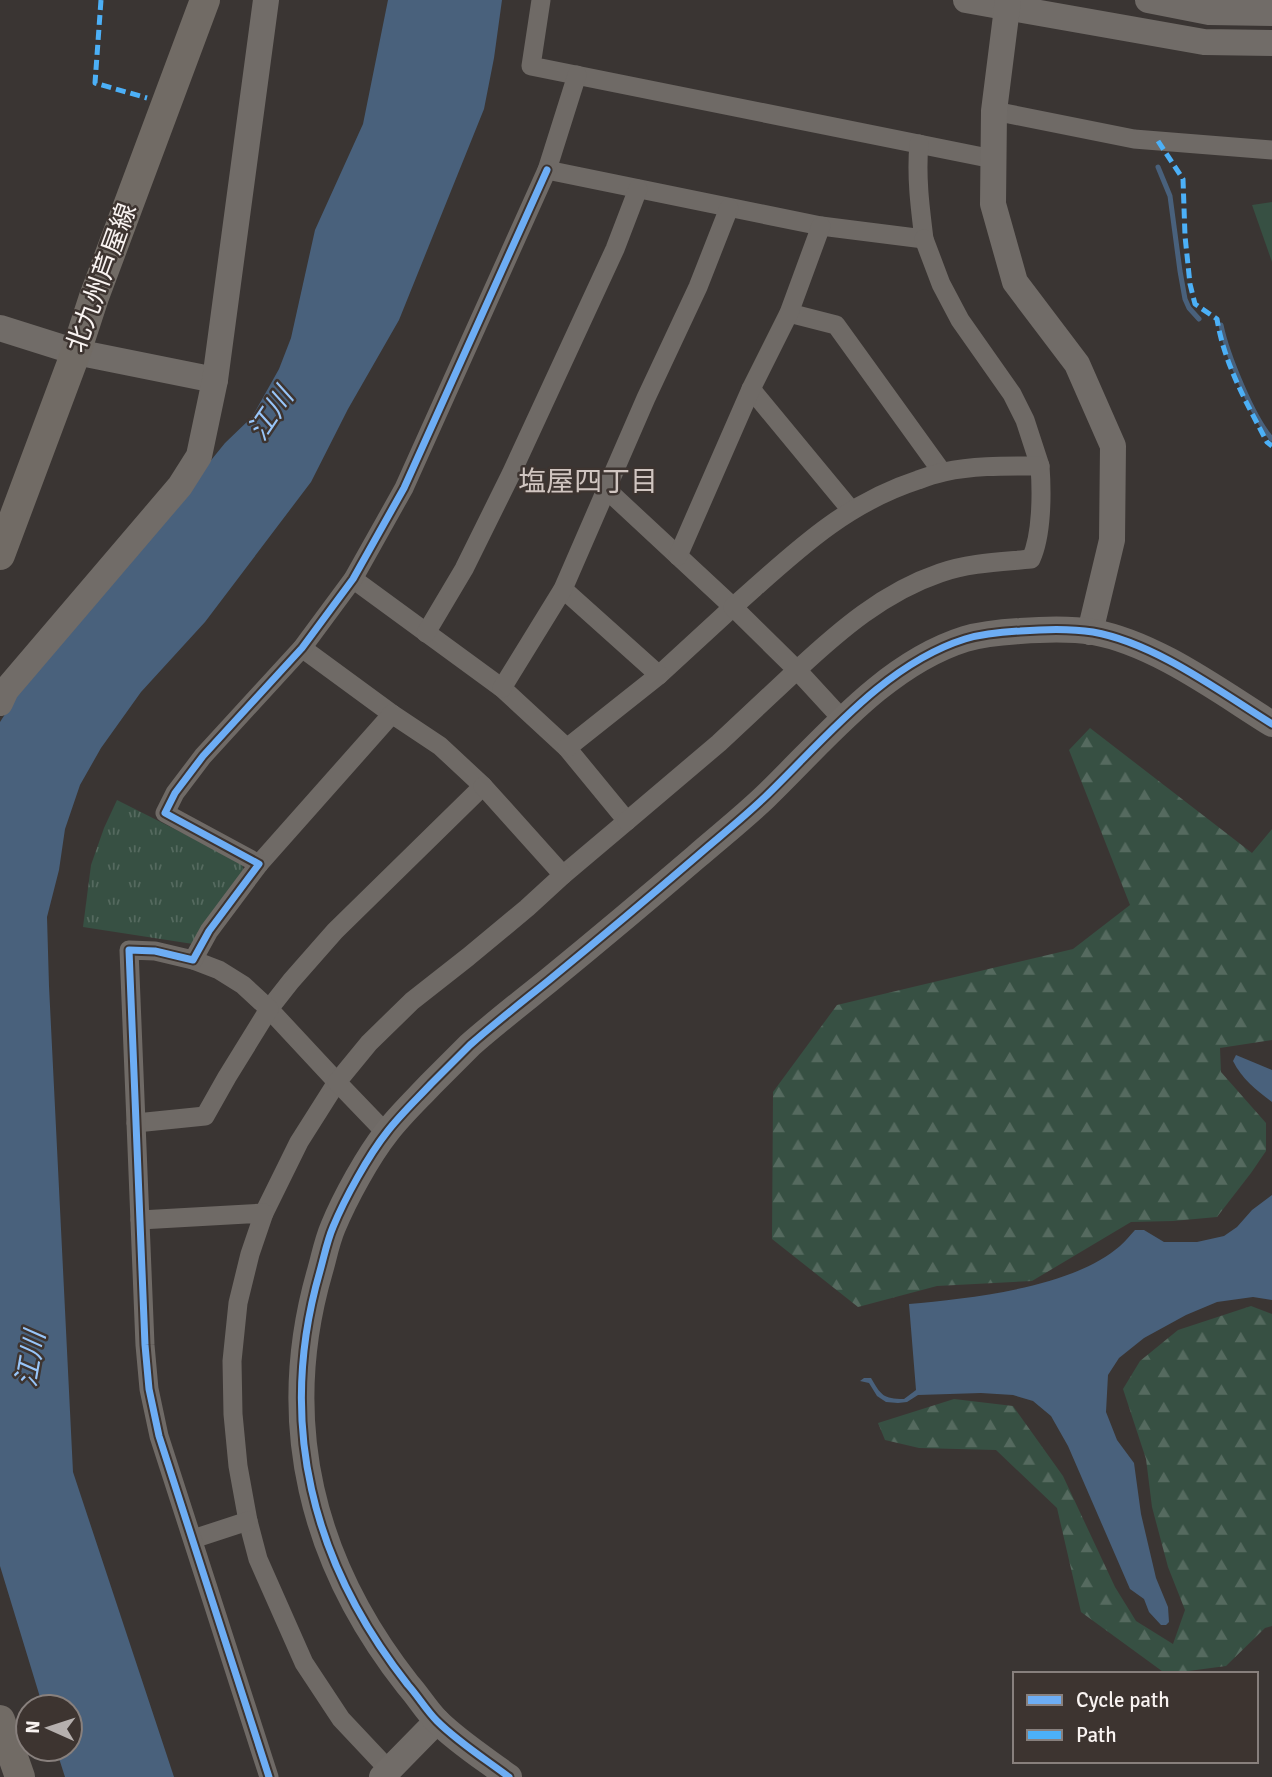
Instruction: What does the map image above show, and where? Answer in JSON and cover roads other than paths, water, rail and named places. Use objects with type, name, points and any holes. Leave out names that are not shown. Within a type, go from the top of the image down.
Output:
[{"type":"main road","name":"北九州芦屋線","points":[[0,555],[67,349],[81,276],[184,0]]},
{"type":"main road","name":"北九州芦屋線","points":[[0,505],[67,349],[94,297],[205,0]]},
{"type":"main road","points":[[0,1720],[20,1777]]},
{"type":"street","points":[[0,703],[6,690],[180,486],[199,456],[215,380],[266,0]]},
{"type":"street","points":[[541,0],[531,66],[993,159]]},
{"type":"street","points":[[966,0],[1008,4],[1204,42],[1272,43]]},
{"type":"street","points":[[1148,0],[1209,12],[1272,13]]},
{"type":"street","points":[[1008,4],[994,111],[993,204],[1015,282],[1077,364],[1113,446],[1112,540],[1090,632]]},
{"type":"street","points":[[259,864],[165,813],[175,793],[203,756],[302,648],[353,579],[404,488],[547,170],[577,75]]},
{"type":"street","points":[[994,111],[1134,139],[1272,150]]},
{"type":"street","points":[[437,1721],[385,1774],[341,1719],[304,1663],[258,1559],[237,1466],[233,1414],[232,1361],[239,1303],[250,1254],[264,1213],[299,1142],[337,1082],[369,1043],[412,1002],[719,743],[834,635],[865,611],[901,590],[940,573],[978,564],[1031,559],[1040,518],[1040,466],[1026,420],[1012,394],[960,320],[941,284],[924,239],[919,196],[919,144]]},
{"type":"street","points":[[547,170],[821,226],[924,239]]},
{"type":"street","points":[[426,633],[464,569],[510,474],[615,249],[638,188]]},
{"type":"street","points":[[502,688],[563,589],[698,287],[729,208]]},
{"type":"street","points":[[678,556],[751,389],[789,313],[821,226]]},
{"type":"street","points":[[789,313],[836,326],[942,472]]},
{"type":"street","points":[[0,328],[67,349],[215,380]]},
{"type":"street","points":[[751,389],[851,510]]},
{"type":"street","points":[[567,748],[659,676],[809,539],[851,510],[893,488],[942,472],[989,466],[1040,466]]},
{"type":"street","points":[[606,489],[733,607],[843,720]]},
{"type":"street","points":[[353,579],[502,688],[567,748],[627,821]]},
{"type":"street","points":[[563,589],[659,676]]},
{"type":"street","points":[[509,1777],[437,1721],[388,1659],[356,1609],[336,1568],[311,1490],[303,1443],[300,1395],[304,1340],[313,1294],[332,1229],[357,1180],[386,1133],[472,1044],[762,800],[843,720],[882,686],[924,657],[967,638],[1013,631],[1052,628],[1090,632],[1108,636],[1162,657],[1272,724]]},
{"type":"street","points":[[302,648],[440,746],[483,786],[563,875]]},
{"type":"street","points":[[193,960],[209,931],[259,864],[392,714]]},
{"type":"street","points":[[136,1123],[205,1116],[269,1009],[335,931],[483,786]]},
{"type":"street","points":[[269,1777],[159,1436],[149,1389],[129,950],[155,951],[193,960],[219,970],[243,985],[386,1133]]},
{"type":"street","points":[[140,1220],[264,1213]]},
{"type":"street","points":[[193,1539],[248,1521]]},
{"type":"water","name":"江川","points":[[388,0],[502,0],[484,109],[399,320],[348,409],[311,482],[205,622],[141,692],[101,748],[80,785],[65,829],[59,870],[47,917],[73,1472],[174,1777],[65,1777],[60,1763],[84,1763],[84,1693],[39,1693],[0,1566],[0,722],[36,666],[225,443],[252,417],[279,369],[291,338],[315,230],[363,124]]},
{"type":"water","points":[[1236,1055],[1272,1070],[1272,1102],[1241,1073],[1233,1061]]},
{"type":"water","points":[[1272,1195],[1272,1300],[1253,1297],[1217,1302],[1186,1315],[1144,1338],[1119,1358],[1108,1375],[1106,1412],[1117,1440],[1134,1463],[1141,1514],[1156,1578],[1168,1607],[1169,1622],[1166,1625],[1161,1625],[1149,1612],[1144,1599],[1130,1589],[1068,1446],[1051,1416],[1033,1401],[1013,1395],[981,1393],[918,1395],[907,1402],[886,1402],[877,1396],[869,1383],[860,1381],[871,1378],[880,1392],[891,1398],[904,1399],[916,1390],[909,1304],[990,1294],[1076,1272],[1120,1246],[1135,1230],[1144,1230],[1164,1242],[1197,1242],[1224,1236]]},
{"type":"waterway","points":[[1158,167],[1170,196],[1185,299],[1199,319]]},
{"type":"waterway","points":[[1221,325],[1242,385],[1272,439]]},
{"type":"district","name":"塩屋四丁目","points":[[588,482]]}]
